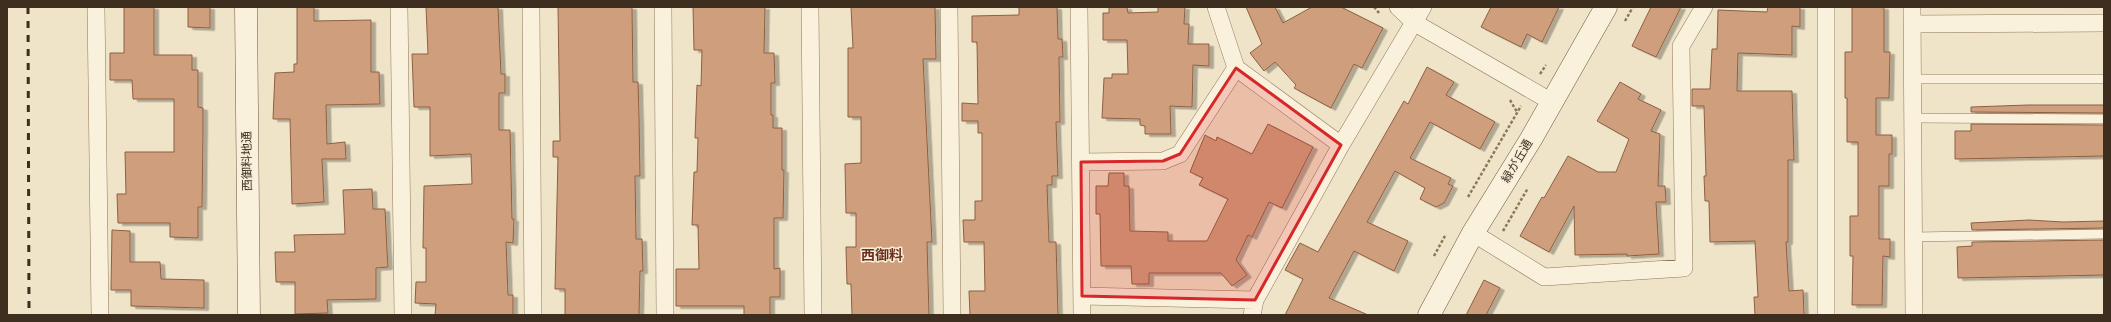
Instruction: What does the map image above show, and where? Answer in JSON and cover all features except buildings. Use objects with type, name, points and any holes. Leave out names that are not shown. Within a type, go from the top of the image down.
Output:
[{"type":"street","points":[[96,7],[100,315]]},
{"type":"street","name":"西御料地通","points":[[246,7],[249,315]]},
{"type":"street","points":[[399,7],[402,315]]},
{"type":"street","points":[[531,7],[533,315]]},
{"type":"street","points":[[663,7],[665,315]]},
{"type":"street","points":[[810,7],[813,315]]},
{"type":"street","points":[[949,7],[952,315]]},
{"type":"street","points":[[1079,7],[1082,315]]},
{"type":"street","points":[[1216,7],[1236,68],[1341,145]]},
{"type":"street","points":[[1398,7],[1415,22],[1552,102]]},
{"type":"street","points":[[1082,296],[1254,308],[1341,145],[1423,7]]},
{"type":"street","name":"緑が丘通","points":[[1429,315],[1473,233],[1552,102],[1606,7]]},
{"type":"street","points":[[1473,233],[1544,277],[1684,268],[1681,46],[1704,7]]},
{"type":"street","points":[[1826,7],[1826,315]]},
{"type":"street","points":[[1912,7],[1914,315]]},
{"type":"street","points":[[1912,24],[2104,23]]},
{"type":"street","points":[[1081,162],[1163,161],[1180,154],[1236,68]]},
{"type":"lane","points":[[1912,79],[2104,79]]},
{"type":"lane","points":[[1912,118],[2104,119]]},
{"type":"lane","points":[[1913,237],[2104,234]]},
{"type":"highlighted area","points":[[1236,68],[1341,145],[1255,300],[1082,296],[1081,162],[1163,161],[1180,154]]},
{"type":"railway","points":[[28,7],[29,315]]},
{"type":"district","name":"西御料","points":[[882,255]]}]
